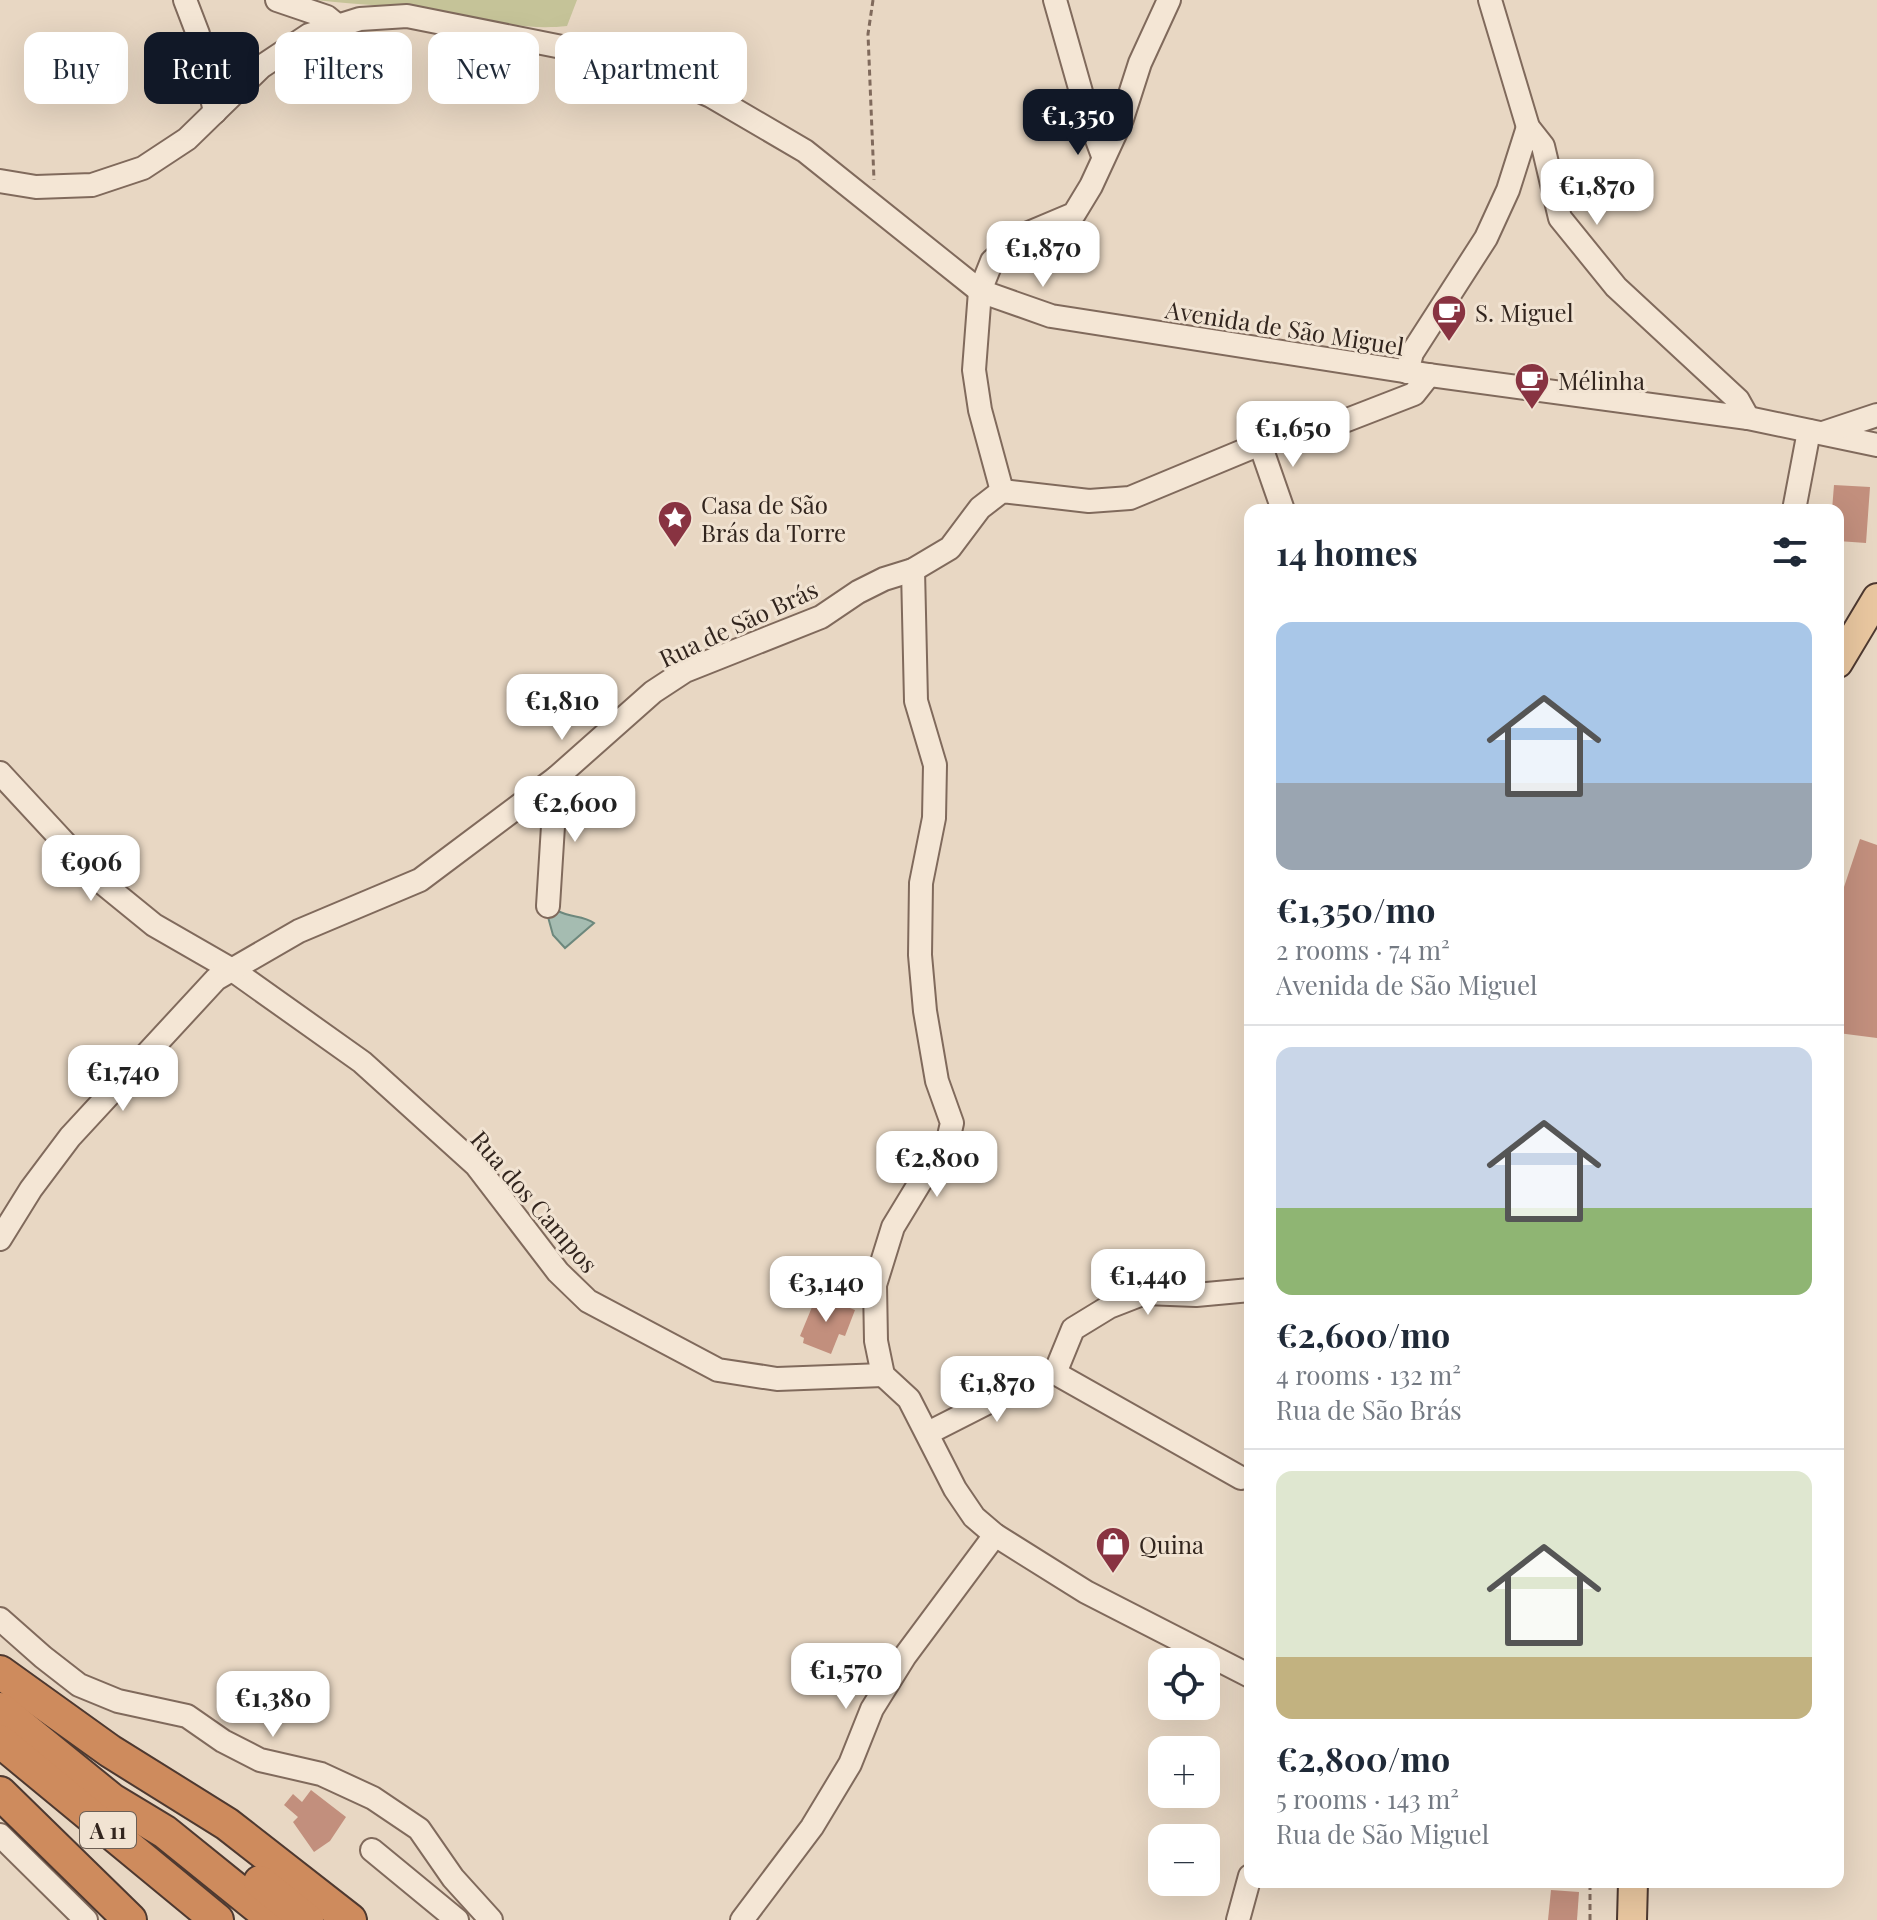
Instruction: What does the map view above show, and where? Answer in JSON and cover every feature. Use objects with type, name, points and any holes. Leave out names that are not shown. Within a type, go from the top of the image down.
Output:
[{"type":"highway","name":"A 11","points":[[0,1672],[110,1751],[227,1824],[350,1920]]},
{"type":"highway","name":"A 11","points":[[0,1709],[112,1800],[165,1832],[274,1920]]},
{"type":"highway","name":"A 11","points":[[0,1741],[217,1920]]},
{"type":"highway","name":"A 11","points":[[110,1751],[201,1835],[307,1920]]},
{"type":"highway","name":"A 11","points":[[0,1759],[187,1920]]},
{"type":"highway","name":"A 11","points":[[0,1793],[130,1920]]},
{"type":"highway","name":"A 11","points":[[112,1800],[174,1869],[237,1920]]},
{"type":"highway","name":"A 11","points":[[77,1865],[151,1920]]},
{"type":"main road","points":[[1844,653],[1877,598]]},
{"type":"main road","points":[[1632,1920],[1633,1888]]},
{"type":"street","points":[[185,0],[198,34],[215,112]]},
{"type":"street","points":[[277,0],[327,17],[338,26]]},
{"type":"street","points":[[1055,0],[1087,113],[1103,156]]},
{"type":"street","points":[[1169,0],[1140,63],[1122,119],[1091,186],[1074,214],[1017,238],[992,261],[980,291],[974,370],[983,424],[1002,491],[1089,501],[1130,498],[1260,444],[1347,420],[1414,394],[1418,373],[1412,353],[1486,238],[1508,190],[1528,127]]},
{"type":"street","points":[[1490,0],[1528,127],[1543,146],[1560,218],[1616,287],[1738,400],[1748,418]]},
{"type":"street","name":"Avenida de São Miguel","points":[[0,181],[36,187],[92,185],[143,168],[187,139],[261,67],[309,35],[360,19],[407,16],[582,51],[645,67],[711,96],[805,151],[980,291],[1051,316],[1418,373],[1748,418],[1877,445]]},
{"type":"street","points":[[1796,504],[1815,432],[1853,426],[1877,415]]},
{"type":"street","points":[[1260,444],[1281,504]]},
{"type":"street","name":"Rua de São Brás","points":[[0,1239],[31,1189],[70,1137],[216,979],[299,931],[420,880],[556,778],[653,692],[685,671],[821,617],[853,594],[884,579],[913,570],[950,548],[980,508],[1002,491]]},
{"type":"street","points":[[913,570],[916,701],[935,765],[934,818],[921,883],[920,955],[925,1011],[937,1081],[952,1123],[946,1149],[927,1171],[893,1227],[875,1285],[876,1341],[883,1375],[909,1399],[955,1489],[974,1517],[995,1535],[1086,1592],[1244,1673]]},
{"type":"street","name":"Rua dos Campos","points":[[0,773],[100,881],[154,925],[234,971],[362,1062],[476,1165],[558,1272],[588,1301],[718,1370],[777,1379],[883,1375]]},
{"type":"street","points":[[548,906],[556,778]]},
{"type":"street","points":[[1055,1373],[1073,1329],[1109,1307],[1145,1293],[1196,1295],[1244,1291]]},
{"type":"street","points":[[928,1433],[1044,1374],[1055,1373],[1241,1478]]},
{"type":"street","points":[[742,1920],[812,1827],[850,1764],[872,1709],[905,1656],[995,1535]]},
{"type":"street","points":[[0,1619],[79,1685],[118,1701],[187,1716],[223,1741],[260,1760],[321,1774],[373,1798],[419,1829],[453,1878],[491,1920]]},
{"type":"street","points":[[0,1835],[86,1920]]},
{"type":"street","points":[[372,1850],[457,1920]]},
{"type":"street","points":[[1238,1920],[1247,1888]]},
{"type":"path","points":[[873,0],[868,34],[875,205]]},
{"type":"path","points":[[1590,1888],[1590,1920]]},
{"type":"shaded area","points":[[316,0],[577,0],[567,26],[551,27],[520,26],[461,15]]},
{"type":"shaded area","points":[[558,911],[594,923],[565,948],[553,935],[548,917]]},
{"type":"building","points":[[1834,485],[1870,487],[1866,543],[1844,541],[1844,504],[1832,504]]},
{"type":"building","points":[[1860,839],[1877,845],[1877,1038],[1844,1034],[1844,887]]},
{"type":"building","points":[[817,1295],[855,1310],[845,1336],[839,1334],[831,1354],[803,1343],[804,1338],[800,1336]]},
{"type":"building","points":[[311,1790],[346,1817],[330,1841],[314,1852],[293,1822],[298,1817],[284,1805],[293,1794],[302,1802]]},
{"type":"building","points":[[1551,1890],[1579,1892],[1577,1920],[1548,1920]]},
{"type":"place","name":"S. Miguel","points":[[1449,343]]},
{"type":"place","name":"Mélinha","points":[[1532,411]]},
{"type":"place","name":"Casa de São Brás da Torre","points":[[675,549]]},
{"type":"place","name":"Quina","points":[[1113,1575]]}]
